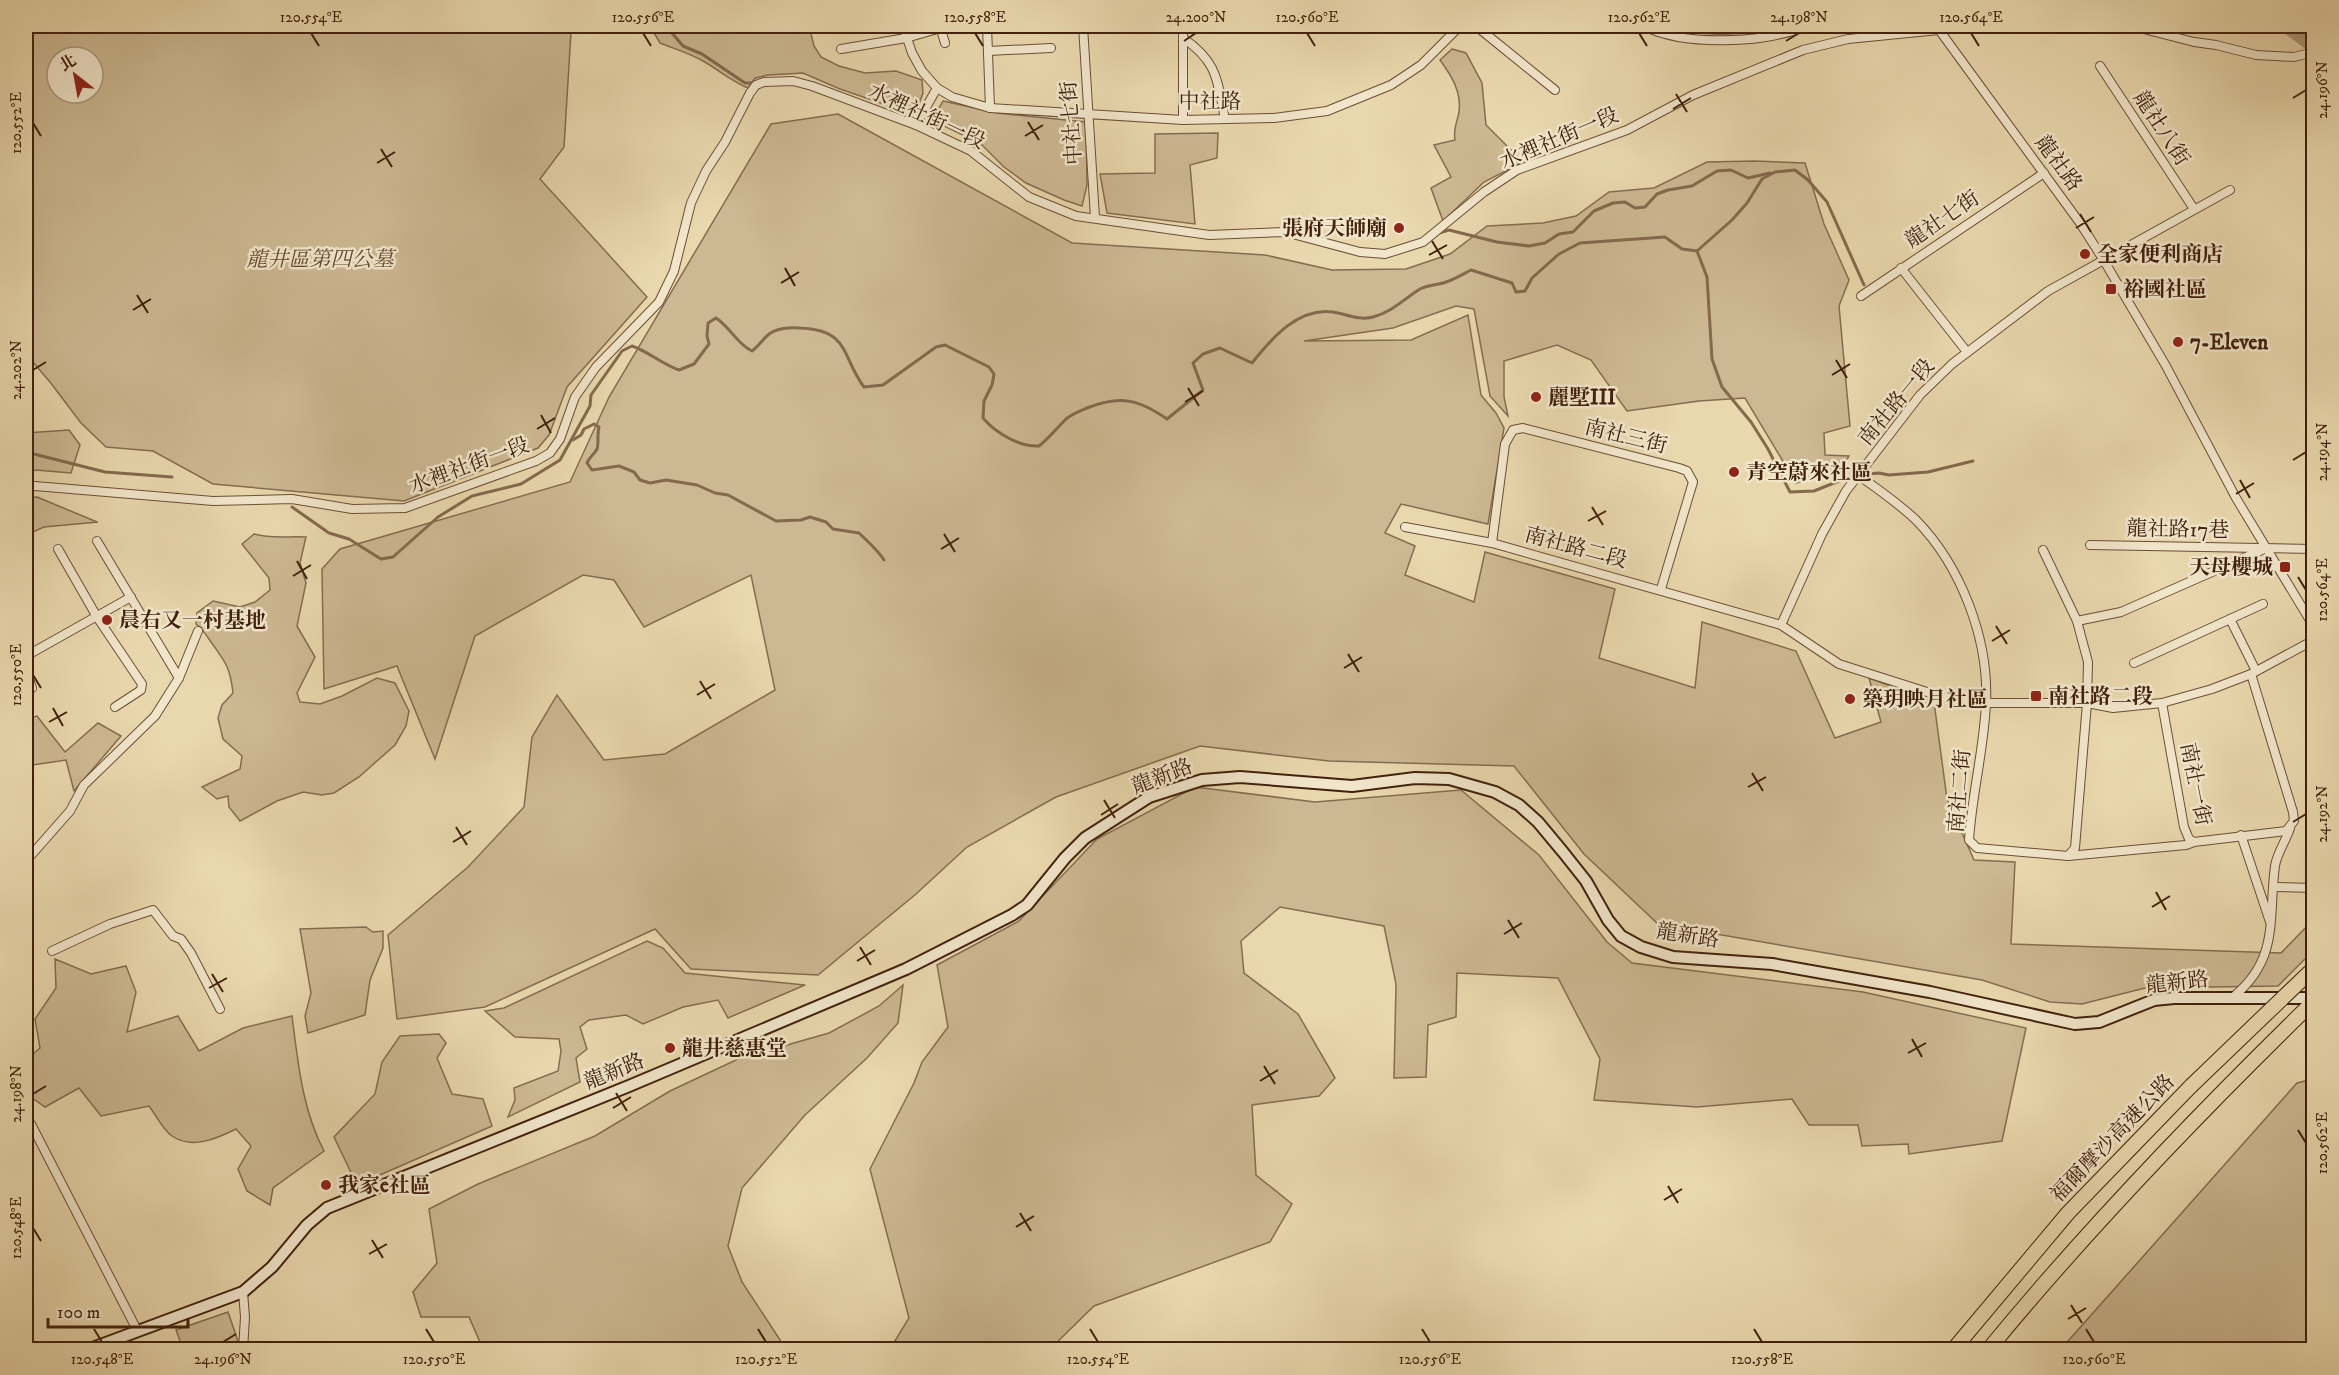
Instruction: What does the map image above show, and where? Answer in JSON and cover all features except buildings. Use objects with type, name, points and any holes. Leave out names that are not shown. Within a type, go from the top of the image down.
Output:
[{"type":"highway","name":"福爾摩沙高速公路","points":[[1953,1350],[2068,1213],[2191,1086],[2313,968]]},
{"type":"highway","points":[[1988,1350],[2023,1307],[2187,1128],[2313,1000]]},
{"type":"street","name":"中社路","points":[[903,26],[906,38],[922,71],[937,88],[952,97],[990,108],[1183,120],[1299,116],[1327,111],[1391,85],[1421,64],[1460,26]]},
{"type":"street","points":[[987,26],[990,108]]},
{"type":"street","name":"中社七街","points":[[1083,26],[1095,218]]},
{"type":"street","points":[[1183,26],[1183,120]]},
{"type":"street","points":[[1476,26],[1555,90]]},
{"type":"street","points":[[1644,26],[1690,39],[1757,39],[1790,33],[1807,26]]},
{"type":"street","name":"水裡社街一段","points":[[26,487],[213,501],[292,499],[352,509],[405,508],[536,461],[550,453],[560,439],[575,397],[596,367],[659,302],[674,271],[691,202],[750,93],[764,82],[793,81],[812,86],[916,125],[971,151],[1029,197],[1076,216],[1209,235],[1285,232],[1360,252],[1385,254],[1423,242],[1484,192],[1517,170],[1627,130],[1693,95],[1792,54],[1848,39],[1937,27],[1979,26]]},
{"type":"street","points":[[2132,26],[2256,55],[2294,57],[2313,52]]},
{"type":"street","points":[[2309,26],[2313,30]]},
{"type":"street","points":[[841,49],[906,38],[940,27],[945,43]]},
{"type":"street","name":"龍社路","points":[[1937,27],[2103,259],[2166,366],[2188,411],[2266,549],[2313,627]]},
{"type":"street","points":[[1183,38],[1200,50],[1215,72],[1225,119]]},
{"type":"street","points":[[988,51],[1051,48]]},
{"type":"street","name":"龍社八街","points":[[2100,66],[2194,209]]},
{"type":"street","points":[[916,125],[937,88]]},
{"type":"street","name":"龍社七街","points":[[1861,296],[2043,173]]},
{"type":"street","points":[[2103,259],[2230,190]]},
{"type":"street","name":"南社路一段","points":[[1781,625],[1822,534],[1846,491],[1920,395],[1967,352],[2048,291],[2103,259]]},
{"type":"street","points":[[1901,268],[1967,352]]},
{"type":"street","name":"南社三街","points":[[1492,543],[1505,444],[1513,430],[1523,428],[1679,468],[1687,471],[1693,482],[1661,589]]},
{"type":"street","points":[[1858,475],[1888,496],[1916,521],[1936,544],[1958,580],[1980,639],[1986,703]]},
{"type":"street","name":"南社路二段","points":[[1405,527],[1492,543],[1661,589],[1781,625],[1839,664],[1946,698],[1986,703],[2087,703],[2113,708],[2162,703],[2212,689],[2253,673],[2313,640]]},
{"type":"street","points":[[97,540],[179,678]]},
{"type":"street","name":"龍社路17巷","points":[[2090,545],[2313,549]]},
{"type":"street","points":[[58,549],[97,617],[142,684],[138,693],[115,707]]},
{"type":"street","points":[[2078,621],[2121,612],[2266,549]]},
{"type":"street","points":[[2043,550],[2078,621],[2088,662],[2087,703],[2075,848],[2068,856]]},
{"type":"street","points":[[26,656],[131,597]]},
{"type":"street","points":[[2134,663],[2264,604]]},
{"type":"street","points":[[2230,619],[2253,673],[2294,821],[2276,864],[2272,928],[2258,969],[2234,997]]},
{"type":"street","points":[[26,861],[70,811],[84,785],[155,716],[179,678],[198,631]]},
{"type":"street","points":[[26,670],[32,688]]},
{"type":"street","name":"南社二街","points":[[1986,703],[1969,840],[1977,848],[2068,856]]},
{"type":"street","name":"南社一街","points":[[2162,703],[2186,834],[2194,842],[2286,831],[2290,827]]},
{"type":"street","name":"龍新路","points":[[87,1350],[243,1292],[272,1267],[307,1225],[327,1208],[629,1086],[906,969],[1020,910],[1085,838],[1149,797],[1202,780],[1240,777],[1352,786],[1415,778],[1449,780],[1495,792],[1519,805],[1538,822],[1586,881],[1608,920],[1621,936],[1641,947],[1673,957],[1772,964],[1930,992],[2075,1024],[2099,1022],[2154,1000],[2234,997],[2313,1000]]},
{"type":"street","points":[[2241,835],[2272,928]]},
{"type":"street","points":[[2068,856],[2186,845],[2194,842]]},
{"type":"street","points":[[2274,887],[2313,888]]},
{"type":"street","points":[[52,951],[110,924],[153,910],[173,936],[181,939],[191,953],[220,1009]]},
{"type":"street","points":[[28,1125],[92,1238],[137,1330]]},
{"type":"street","points":[[243,1292],[245,1317],[243,1350]]},
{"type":"green space","name":"龍井區第四公墓","points":[[26,26],[579,26],[571,32],[564,147],[540,179],[647,297],[567,387],[549,435],[538,448],[404,501],[213,484],[153,451],[106,447],[81,423],[26,354]]},
{"type":"green space","points":[[657,26],[809,26],[814,46],[821,57],[839,66],[865,73],[896,71],[922,80],[923,93],[916,112],[898,109],[840,89],[803,73],[755,78],[748,88],[698,58],[660,43],[654,33]]},
{"type":"green space","points":[[1673,26],[1791,26],[1758,37],[1698,33]]},
{"type":"green space","points":[[1452,49],[1466,53],[1482,83],[1486,125],[1523,162],[1484,182],[1443,221],[1431,188],[1451,177],[1434,145],[1455,140],[1459,98],[1452,78],[1440,60]]},
{"type":"green space","points":[[943,101],[997,113],[1086,122],[1087,185],[1082,206],[1026,183],[1004,167],[981,144],[932,120]]},
{"type":"green space","points":[[838,114],[1072,243],[1265,255],[1332,270],[1406,269],[1450,254],[1487,226],[1543,223],[1576,216],[1609,192],[1654,188],[1707,162],[1805,163],[1824,224],[1849,280],[1839,306],[1850,426],[1824,433],[1825,455],[1849,456],[1842,468],[1796,483],[1745,398],[1699,401],[1627,411],[1591,360],[1557,345],[1504,361],[1504,397],[1508,416],[1490,396],[1474,309],[1456,306],[1393,328],[1304,341],[1411,340],[1468,315],[1481,395],[1496,413],[1504,428],[1488,524],[1401,504],[1385,533],[1415,546],[1405,575],[1474,602],[1485,552],[1615,589],[1599,658],[1695,688],[1702,622],[1796,651],[1835,738],[1881,722],[1869,678],[1934,702],[1947,799],[1974,860],[2015,862],[2011,944],[2281,953],[2313,920],[2313,951],[2278,986],[2145,988],[2082,1004],[2050,1002],[1982,980],[1658,924],[1584,854],[1514,766],[1329,761],[1200,746],[1056,797],[967,847],[916,894],[818,975],[691,969],[655,929],[485,1007],[397,1019],[388,935],[468,867],[524,807],[532,737],[557,695],[604,760],[665,754],[775,690],[751,575],[644,627],[614,580],[583,575],[475,636],[435,759],[397,666],[324,689],[322,569],[340,549],[570,482],[609,397],[771,124]]},
{"type":"green space","points":[[1218,133],[1217,158],[1190,165],[1195,224],[1107,213],[1100,174],[1155,173],[1155,134]]},
{"type":"green space","points":[[69,430],[80,445],[71,473],[36,470],[26,473],[26,433]]},
{"type":"green space","points":[[37,497],[98,522],[44,527],[26,535],[26,498]]},
{"type":"green space","points":[[254,534],[273,537],[306,537],[300,563],[306,583],[297,626],[315,657],[297,693],[300,702],[320,704],[342,696],[377,678],[395,683],[409,711],[406,726],[395,745],[359,777],[334,793],[322,795],[303,792],[277,801],[240,821],[229,807],[228,796],[217,799],[202,787],[240,769],[242,756],[223,739],[218,718],[222,705],[233,693],[228,670],[203,630],[196,624],[197,613],[213,601],[240,607],[255,602],[270,590],[269,578],[242,544]]},
{"type":"green space","points":[[37,716],[65,752],[98,723],[121,736],[74,791],[66,760],[26,766],[26,719]]},
{"type":"green space","points":[[1195,787],[1315,802],[1461,790],[1539,855],[1607,942],[1632,963],[1863,992],[2026,1028],[2002,1141],[1909,1154],[1908,1144],[1862,1146],[1858,1125],[1809,1125],[1792,1099],[1697,1107],[1594,1100],[1600,1059],[1558,978],[1457,973],[1456,1017],[1428,1025],[1426,1077],[1394,1078],[1396,984],[1384,926],[1280,907],[1241,941],[1244,973],[1298,1014],[1335,1078],[1319,1096],[1252,1105],[1256,1175],[1292,1204],[1270,1242],[1094,1306],[1050,1349],[890,1349],[909,1318],[870,1169],[914,1083],[922,1062],[948,1027],[937,965],[1019,921],[1097,839]]},
{"type":"green space","points":[[366,927],[373,932],[383,931],[383,948],[370,980],[365,1015],[308,1033],[305,1016],[311,993],[300,929]]},
{"type":"green space","points":[[647,941],[663,948],[685,973],[805,985],[728,1018],[718,1000],[683,1007],[643,1024],[626,1015],[589,1020],[580,1027],[587,1049],[576,1058],[580,1082],[508,1117],[515,1100],[514,1088],[558,1071],[561,1051],[559,1039],[515,1037],[485,1011],[504,1008]]},
{"type":"green space","points":[[55,959],[91,974],[126,966],[136,992],[127,1032],[178,1016],[199,1051],[243,1028],[292,1016],[306,1102],[324,1151],[273,1188],[270,1205],[247,1191],[238,1169],[251,1146],[236,1129],[213,1139],[188,1142],[172,1136],[149,1106],[101,1116],[79,1088],[45,1107],[35,1100],[26,1099],[26,1060],[40,1048],[35,1019],[56,988]]},
{"type":"green space","points":[[903,985],[898,1023],[867,1058],[805,1115],[742,1188],[728,1246],[742,1282],[786,1349],[483,1349],[469,1317],[421,1317],[413,1292],[437,1263],[429,1209],[478,1184],[595,1136],[670,1091],[738,1059],[829,1033],[879,1006]]},
{"type":"green space","points":[[439,1034],[446,1043],[437,1058],[452,1094],[483,1099],[492,1126],[357,1185],[334,1137],[375,1094],[382,1062],[400,1036]]},
{"type":"green space","points":[[2313,1079],[2313,1349],[2061,1349],[2297,1083]]},
{"type":"green space","points":[[228,1312],[238,1341],[212,1349],[183,1349],[176,1330]]},
{"type":"waterway","points":[[666,26],[683,46],[702,54],[745,83],[757,83]]},
{"type":"waterway","points":[[2288,26],[2314,45]]},
{"type":"waterway","points":[[1439,233],[1449,230],[1497,242],[1529,246],[1545,243],[1559,234],[1573,232],[1594,211],[1613,203],[1625,202],[1635,208],[1645,207],[1657,194],[1692,186],[1717,171],[1731,170],[1748,178],[1770,173]]},
{"type":"waterway","points":[[292,507],[329,533],[349,539],[381,559],[393,557],[438,517],[472,496],[521,484],[560,460],[590,406],[591,395],[622,351],[632,346],[679,370],[694,364],[709,344],[708,323],[716,318],[752,351],[768,335],[779,329],[800,328],[828,334],[842,347],[864,387],[883,385],[936,347],[945,345],[989,367],[994,374],[992,385],[984,401],[983,418],[1008,438],[1031,446],[1039,446],[1066,419],[1087,408],[1109,401],[1138,403],[1167,419],[1203,390],[1193,363],[1203,354],[1220,348],[1252,363],[1286,327],[1308,314],[1333,312],[1358,318],[1373,317],[1392,309],[1420,289],[1449,281],[1471,270],[1512,283],[1516,292],[1525,291],[1532,278],[1559,254],[1580,243],[1665,237],[1682,249],[1697,251],[1732,220],[1747,203],[1762,179],[1775,172],[1795,170],[1808,180],[1827,202],[1864,285]]},
{"type":"waterway","points":[[1697,251],[1707,277],[1712,359],[1722,387],[1751,422],[1790,492],[1814,491],[1849,477]]},
{"type":"waterway","points":[[573,440],[581,435],[584,429],[594,424],[599,427],[598,447],[587,463],[592,470],[619,466],[634,472],[640,480],[650,483],[666,480],[697,485],[715,493],[728,495],[776,521],[801,520],[810,517],[826,522],[833,529],[859,533],[884,560]]},
{"type":"waterway","points":[[26,452],[105,472],[172,477]]},
{"type":"waterway","points":[[1867,474],[1928,472],[1973,461]]},
{"type":"place","name":"張府天師廟","points":[[1399,228]]},
{"type":"place","name":"全家便利商店","points":[[2085,254]]},
{"type":"place","name":"裕國社區","points":[[2111,289]]},
{"type":"place","name":"7-Eleven","points":[[2178,342]]},
{"type":"place","name":"麗墅III","points":[[1536,397]]},
{"type":"place","name":"青空蔚來社區","points":[[1734,472]]},
{"type":"place","name":"天母櫻城","points":[[2285,567]]},
{"type":"place","name":"晨右又一村基地","points":[[107,620]]},
{"type":"place","name":"南社路二段","points":[[2036,696]]},
{"type":"place","name":"築玥映月社區","points":[[1850,699]]},
{"type":"place","name":"龍井慈惠堂","points":[[670,1048]]},
{"type":"place","name":"我家e社區","points":[[326,1185]]}]
